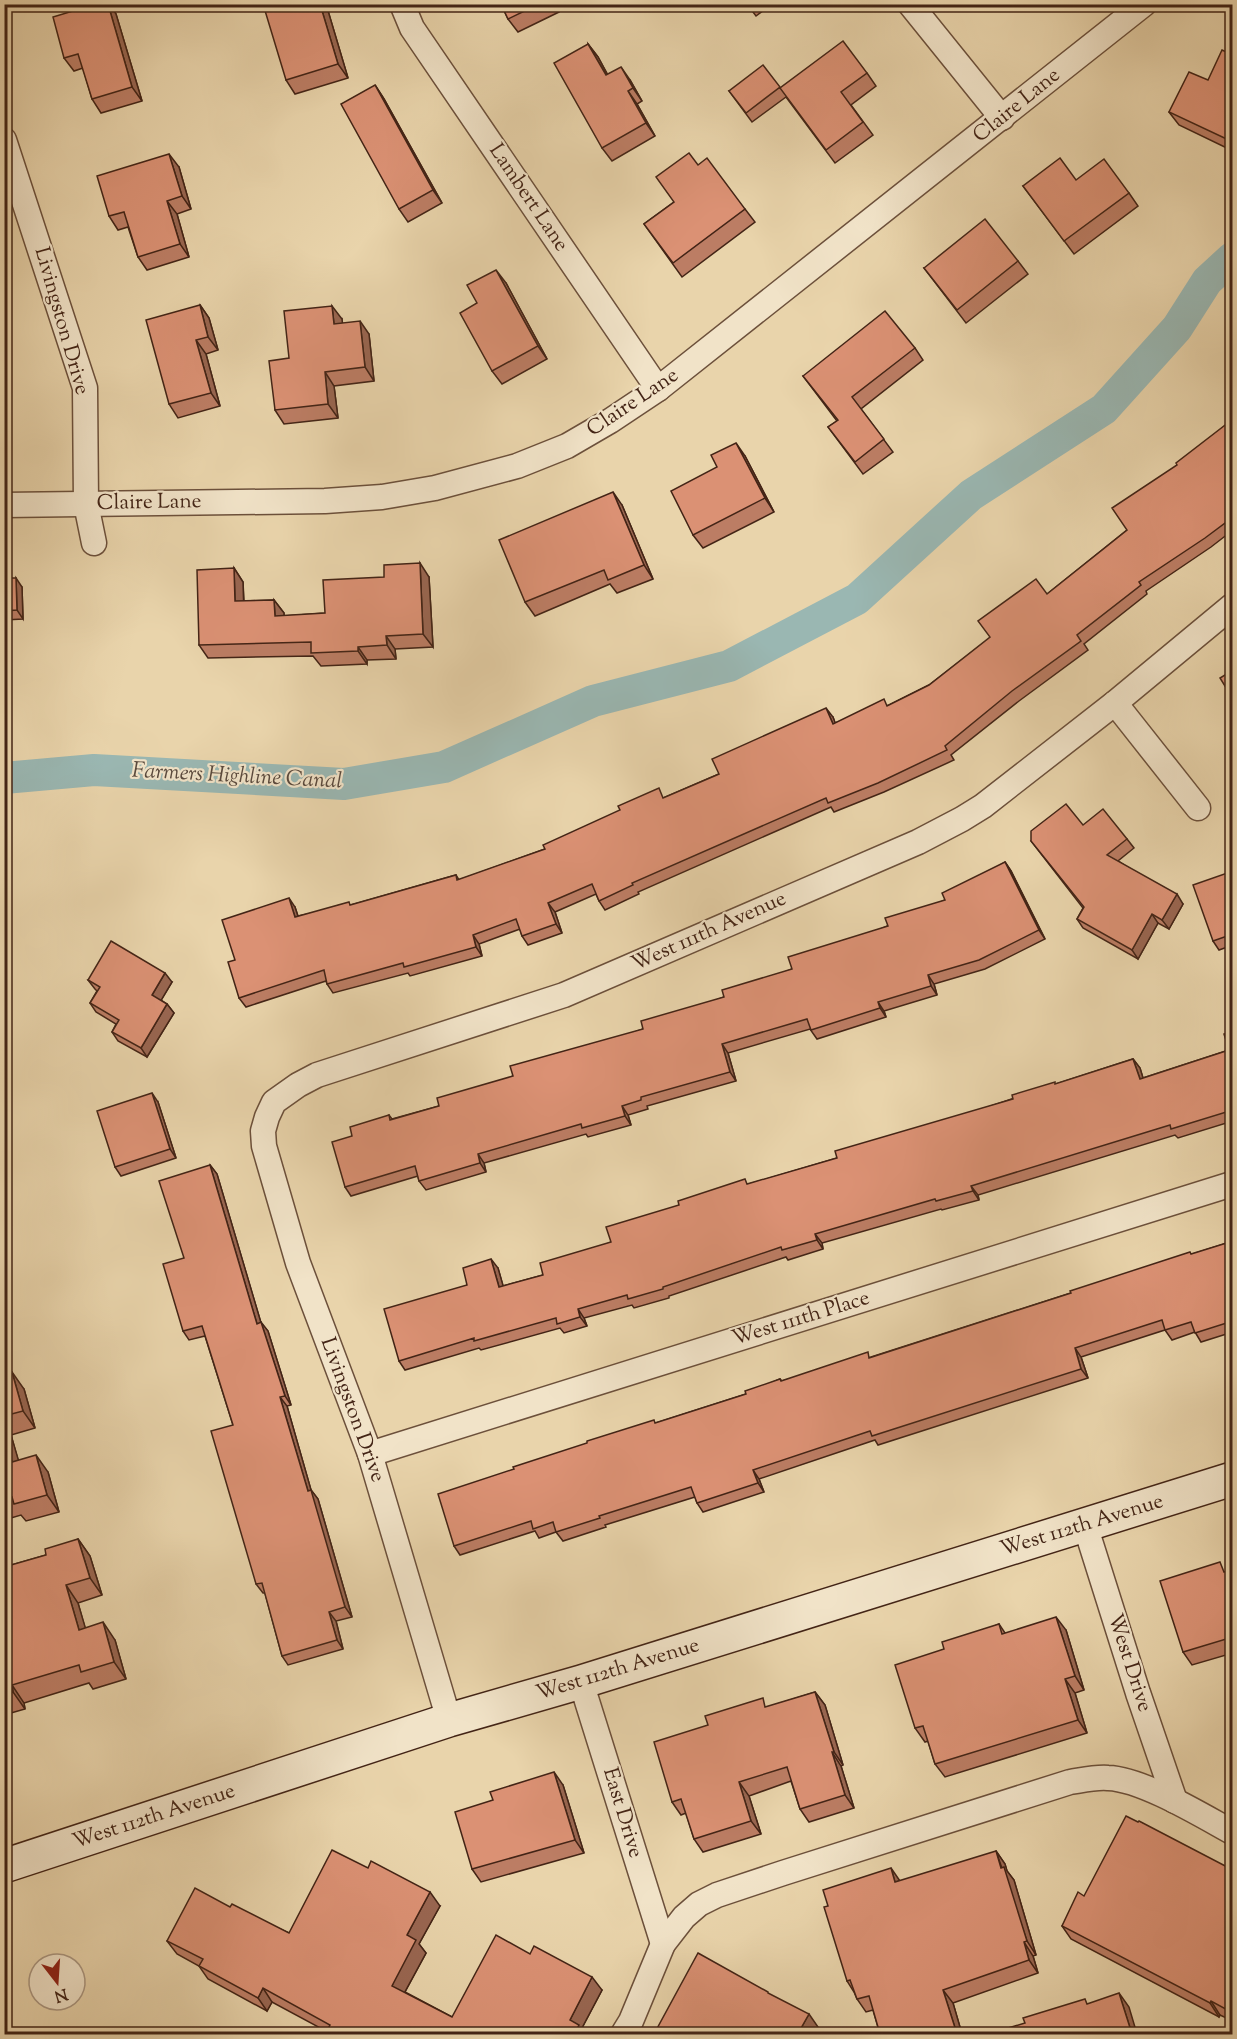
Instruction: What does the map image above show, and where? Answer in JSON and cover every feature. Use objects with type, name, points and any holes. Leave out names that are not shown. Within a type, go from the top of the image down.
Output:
[{"type":"main road","name":"West 112th Avenue","points":[[4,1866],[449,1720],[581,1682],[1233,1479]]},
{"type":"street","name":"Lambert Lane","points":[[402,4],[412,28],[658,389]]},
{"type":"street","points":[[910,4],[1002,118]]},
{"type":"street","name":"Claire Lane","points":[[4,506],[325,501],[382,497],[435,488],[517,466],[567,446],[658,389],[1144,4]]},
{"type":"street","name":"Livingston Drive","points":[[4,140],[86,388],[86,504],[94,543]]},
{"type":"street","name":"West 111th Avenue","points":[[274,1102],[317,1075],[564,995],[918,842],[983,806],[1233,606]]},
{"type":"street","points":[[1114,703],[1198,808]]},
{"type":"street","name":"Livingston Drive","points":[[274,1102],[265,1124],[264,1146],[298,1263],[370,1454],[449,1720]]},
{"type":"street","name":"West 111th Place","points":[[370,1454],[1233,1184]]},
{"type":"street","name":"West Drive","points":[[1085,1525],[1174,1801]]},
{"type":"street","name":"East Drive","points":[[581,1682],[663,1944]]},
{"type":"street","points":[[623,2034],[631,2021],[663,1944],[684,1917],[699,1904],[717,1895],[783,1873],[1070,1782],[1094,1778],[1129,1781],[1174,1801],[1233,1832]]},
{"type":"building","points":[[96,4],[108,4],[132,87],[92,99],[78,54],[64,58],[53,17]]},
{"type":"building","points":[[263,4],[320,4],[338,64],[286,80]]},
{"type":"building","points":[[501,4],[539,4],[508,19]]},
{"type":"building","points":[[843,41],[867,73],[841,92],[863,122],[826,150],[780,88]]},
{"type":"building","points":[[588,44],[606,75],[621,67],[633,88],[628,91],[646,123],[602,148],[554,63]]},
{"type":"building","points":[[1222,50],[1233,55],[1233,142],[1169,112],[1189,72],[1208,80]]},
{"type":"building","points":[[763,65],[780,87],[746,113],[729,91]]},
{"type":"building","points":[[375,85],[433,190],[399,209],[341,104]]},
{"type":"building","points":[[689,153],[698,165],[707,158],[745,209],[673,263],[644,224],[674,202],[656,177]]},
{"type":"building","points":[[169,154],[182,196],[167,201],[180,244],[138,257],[124,212],[109,216],[97,176]]},
{"type":"building","points":[[1060,158],[1076,180],[1104,159],[1129,193],[1064,241],[1023,186]]},
{"type":"building","points":[[985,219],[1018,261],[957,310],[924,268]]},
{"type":"building","points":[[496,270],[538,346],[492,371],[460,313],[477,303],[467,285]]},
{"type":"building","points":[[200,305],[208,337],[196,340],[211,393],[169,404],[146,320]]},
{"type":"building","points":[[332,306],[334,324],[360,321],[365,367],[325,372],[328,404],[275,410],[269,361],[289,358],[284,311]]},
{"type":"building","points":[[885,311],[915,348],[852,397],[884,439],[855,462],[828,427],[838,420],[803,376]]},
{"type":"building","points":[[1233,419],[1233,517],[1139,582],[1141,585],[1077,635],[1081,641],[1012,691],[945,746],[947,750],[878,783],[828,803],[826,798],[632,883],[633,885],[599,901],[592,884],[548,903],[556,924],[522,936],[516,919],[473,935],[476,947],[404,967],[403,963],[327,984],[324,970],[239,998],[228,962],[235,960],[222,920],[289,898],[295,917],[349,902],[350,905],[456,875],[457,880],[545,849],[543,845],[620,810],[618,806],[659,788],[663,798],[719,774],[712,759],[826,708],[833,724],[884,699],[887,706],[929,685],[990,637],[978,621],[1036,579],[1047,594],[1127,530],[1112,508],[1177,465],[1176,463]]},
{"type":"building","points":[[736,443],[765,498],[693,535],[671,491],[717,467],[711,455]]},
{"type":"building","points":[[613,492],[644,565],[608,580],[604,570],[525,602],[499,540]]},
{"type":"building","points":[[420,563],[423,634],[386,636],[387,645],[358,647],[358,651],[311,653],[311,642],[199,645],[197,570],[234,568],[235,601],[274,600],[275,616],[325,613],[323,580],[384,577],[384,565]]},
{"type":"building","points":[[4,578],[16,578],[17,610],[4,611]]},
{"type":"building","points":[[1233,670],[1233,699],[1220,678]]},
{"type":"building","points":[[1066,804],[1083,825],[1103,809],[1127,839],[1107,855],[1177,894],[1162,920],[1152,914],[1132,950],[1077,919],[1084,907],[1031,841],[1031,831]]},
{"type":"building","points":[[1005,862],[1039,930],[979,960],[928,975],[931,986],[878,1002],[880,1008],[811,1030],[807,1019],[722,1044],[730,1072],[641,1097],[641,1100],[622,1106],[625,1116],[582,1128],[581,1124],[478,1154],[480,1163],[419,1181],[415,1166],[345,1187],[332,1142],[352,1136],[350,1127],[389,1115],[390,1120],[439,1106],[437,1098],[513,1076],[510,1066],[643,1029],[641,1021],[724,997],[722,990],[792,969],[788,957],[888,926],[885,918],[945,900],[942,893]]},
{"type":"building","points":[[1233,871],[1233,934],[1213,941],[1193,885]]},
{"type":"building","points":[[111,941],[165,973],[152,995],[167,1004],[141,1048],[112,1032],[119,1020],[90,1003],[100,987],[88,980]]},
{"type":"building","points":[[1233,1032],[1233,1110],[1171,1129],[1170,1125],[971,1186],[973,1191],[936,1201],[935,1199],[815,1234],[817,1240],[782,1250],[781,1247],[663,1287],[663,1289],[628,1299],[627,1295],[578,1309],[580,1317],[557,1324],[556,1318],[474,1341],[474,1338],[399,1361],[384,1309],[467,1285],[463,1268],[491,1259],[499,1287],[543,1275],[540,1263],[611,1242],[606,1227],[679,1205],[678,1201],[745,1179],[747,1184],[837,1158],[835,1151],[1013,1099],[1012,1095],[1133,1059],[1140,1079],[1229,1050],[1224,1034]]},
{"type":"building","points":[[152,1093],[170,1149],[115,1167],[97,1111]]},
{"type":"building","points":[[210,1165],[257,1324],[261,1322],[285,1396],[280,1397],[308,1491],[311,1490],[345,1607],[329,1612],[337,1640],[282,1656],[262,1583],[256,1584],[211,1431],[233,1425],[202,1326],[183,1331],[163,1264],[184,1258],[159,1181]]},
{"type":"building","points":[[1233,1241],[1233,1300],[1231,1301],[1233,1321],[1195,1333],[1191,1322],[1165,1330],[1162,1320],[1075,1348],[1081,1369],[872,1436],[870,1431],[753,1470],[758,1483],[697,1503],[691,1487],[556,1532],[553,1522],[533,1529],[531,1521],[454,1546],[438,1494],[514,1469],[513,1467],[587,1443],[587,1441],[654,1420],[655,1423],[746,1394],[745,1391],[780,1379],[781,1381],[868,1352],[869,1358],[1190,1252],[1191,1254]]},
{"type":"building","points":[[12,1372],[23,1411],[4,1416],[4,1374]]},
{"type":"building","points":[[4,1437],[12,1462],[36,1455],[47,1495],[14,1504],[12,1497],[4,1500]]},
{"type":"building","points":[[78,1539],[90,1578],[66,1585],[79,1630],[103,1622],[114,1662],[81,1672],[79,1665],[12,1685],[13,1692],[4,1694],[4,1567],[46,1555],[45,1549]]},
{"type":"building","points":[[1220,1562],[1224,1572],[1233,1569],[1233,1637],[1183,1652],[1160,1581]]},
{"type":"building","points":[[1056,1617],[1075,1676],[1065,1679],[1078,1720],[935,1764],[923,1726],[915,1728],[895,1665],[944,1649],[942,1642],[999,1624],[1002,1634]]},
{"type":"building","points":[[815,1692],[845,1795],[800,1809],[787,1767],[739,1782],[751,1821],[694,1839],[681,1799],[672,1802],[654,1742],[708,1725],[705,1716],[763,1698],[765,1707]]},
{"type":"building","points":[[1233,1755],[1233,1767],[1227,1765]]},
{"type":"building","points":[[554,1772],[575,1840],[472,1869],[455,1812],[493,1800],[490,1792]]},
{"type":"building","points":[[1126,1816],[1233,1870],[1233,1967],[1230,1971],[1233,1972],[1233,2013],[1062,1926],[1078,1892],[1084,1896]]},
{"type":"building","points":[[332,1850],[368,1868],[371,1861],[430,1892],[407,1935],[416,1940],[392,1986],[452,2017],[496,1935],[530,1954],[534,1946],[592,1977],[570,2020],[579,2025],[574,2034],[325,2034],[330,2025],[263,1988],[258,1998],[199,1966],[203,1959],[167,1941],[195,1888],[230,1907],[232,1904],[289,1933]]},
{"type":"building","points":[[996,1851],[1001,1868],[1004,1867],[1027,1941],[1024,1942],[1029,1960],[943,1990],[957,2034],[880,2034],[869,1996],[857,1999],[850,1980],[847,1981],[824,1907],[828,1906],[823,1890],[891,1868],[895,1882]]},
{"type":"building","points":[[698,1953],[809,2014],[800,2034],[654,2034]]},
{"type":"building","points":[[1119,1993],[1132,2034],[988,2034],[1025,2023],[1023,2018],[1085,1999],[1087,2004]]},
{"type":"waterway","name":"Farmers Highline Canal","points":[[4,778],[94,770],[344,784],[444,767],[593,701],[729,666],[857,599],[971,495],[1104,409],[1177,328],[1207,281],[1232,258]]}]
